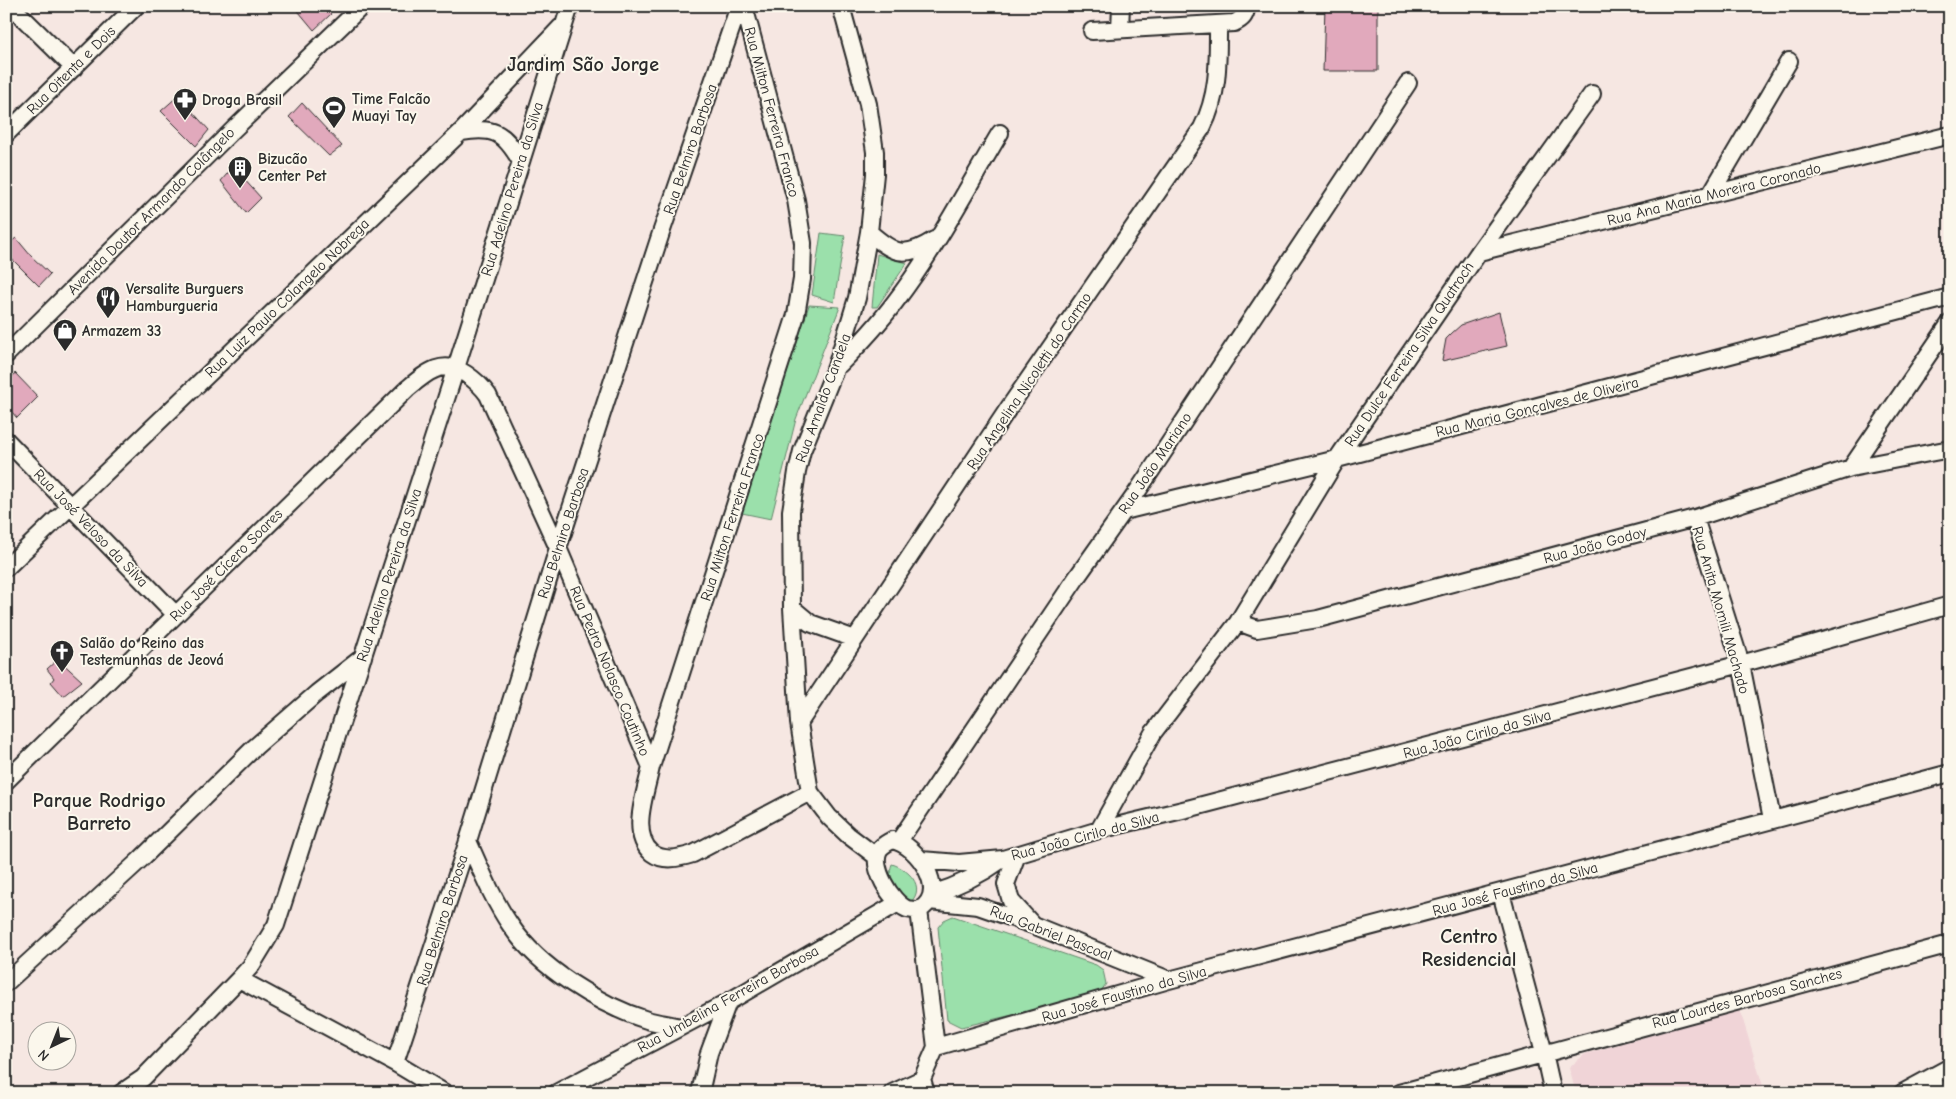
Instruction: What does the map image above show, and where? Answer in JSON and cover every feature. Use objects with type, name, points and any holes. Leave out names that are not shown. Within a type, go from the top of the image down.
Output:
[{"type":"street","points":[[11,6],[74,68]]},
{"type":"street","name":"Rua Oitenta e Dois","points":[[6,134],[136,6]]},
{"type":"street","name":"Avenida Doutor Armando Colângelo","points":[[6,355],[234,129],[362,6]]},
{"type":"street","name":"Rua Adelino Pereira da Silva","points":[[129,1091],[239,980],[251,966],[276,925],[456,368],[570,6]]},
{"type":"street","name":"Rua Belmiro Barbosa","points":[[395,1063],[468,841],[558,548],[661,233],[739,6]]},
{"type":"street","name":"Rua Milton Ferreira Franco","points":[[744,6],[796,200],[803,243],[802,279],[796,315],[651,767],[640,822],[640,836],[645,847],[654,855],[667,859],[677,859],[693,854],[810,792]]},
{"type":"street","name":"Rua Arnaldo Candela","points":[[810,792],[799,723],[792,608],[791,510],[797,472],[805,443],[836,368],[858,298],[869,232],[875,174],[875,152],[868,104],[841,6]]},
{"type":"street","points":[[1120,29],[1121,6]]},
{"type":"street","points":[[1092,32],[1218,25],[1241,20],[1245,15],[1247,6]]},
{"type":"street","name":"Rua Luiz Paulo Colangelo Nobrega","points":[[6,568],[460,132],[565,24]]},
{"type":"street","name":"Rua Angelina Nicoletti do Carmo","points":[[799,723],[1010,406],[1202,128],[1210,113],[1214,98],[1217,76],[1218,25]]},
{"type":"street","points":[[1710,195],[1789,61]]},
{"type":"street","name":"Rua João Mariano","points":[[898,841],[1124,511],[1408,83]]},
{"type":"street","name":"Rua Dulce Ferreira Silva Quatroch","points":[[1099,830],[1153,733],[1238,622],[1337,460],[1479,252],[1592,94]]},
{"type":"street","points":[[460,132],[480,129],[499,134],[510,143],[520,160]]},
{"type":"street","points":[[836,368],[867,337],[896,302],[938,238],[1000,133]]},
{"type":"street","name":"Rua Ana Maria Moreira Coronado","points":[[1479,252],[1950,134]]},
{"type":"street","points":[[869,232],[894,250],[906,252],[918,250],[938,238]]},
{"type":"street","name":"Rua Maria Gonçalves de Oliveira","points":[[1124,511],[1337,460],[1950,297]]},
{"type":"street","points":[[1851,468],[1950,323]]},
{"type":"street","name":"Rua José Cícero Soares","points":[[6,781],[407,389],[422,376],[436,369],[448,366],[456,368]]},
{"type":"street","name":"Rua Pedro Nolasco Coutinho","points":[[456,368],[480,383],[488,395],[558,548],[651,767]]},
{"type":"street","name":"Rua José Veloso da Silva","points":[[6,440],[176,615]]},
{"type":"street","name":"Rua João Godoy","points":[[1238,622],[1257,628],[1318,619],[1694,518],[1851,468],[1950,449]]},
{"type":"street","name":"Rua Anita Momili Machado","points":[[1694,518],[1741,664],[1772,819]]},
{"type":"street","name":"Rua João Cirilo da Silva","points":[[921,860],[959,863],[1010,857],[1099,830],[1191,808],[1741,664],[1950,605]]},
{"type":"street","points":[[792,608],[810,623],[855,639]]},
{"type":"street","points":[[6,983],[141,859],[255,747],[310,698],[363,657]]},
{"type":"street","name":"Rua José Faustino da Silva","points":[[936,1047],[1170,980],[1950,773]]},
{"type":"street","points":[[810,792],[836,823],[860,845],[877,857]]},
{"type":"street","points":[[892,1093],[924,1086],[936,1047],[926,901],[931,882],[921,860],[913,851],[898,841],[892,840],[884,844],[877,857],[881,878],[889,892],[898,903],[907,909],[926,901]]},
{"type":"street","points":[[468,841],[490,889],[512,927],[542,960],[579,988],[608,1004],[646,1020],[680,1027]]},
{"type":"street","points":[[1010,857],[1006,884],[1011,901],[1033,925]]},
{"type":"street","name":"Rua João Cirilo da Silva","points":[[926,901],[958,886],[1010,857]]},
{"type":"street","points":[[1501,893],[1544,1052],[1553,1093]]},
{"type":"street","name":"Rua Gabriel Pascoal","points":[[926,901],[978,906],[1033,925],[1170,980]]},
{"type":"street","name":"Rua Umbelina Ferreira Barbosa","points":[[556,1093],[728,1002],[898,903]]},
{"type":"street","name":"Rua Lourdes Barbosa Sanches","points":[[1399,1093],[1544,1052],[1950,944]]},
{"type":"street","points":[[239,980],[395,1063],[445,1093]]},
{"type":"street","points":[[700,1093],[709,1053],[728,1002]]},
{"type":"street","points":[[1902,1093],[1950,1068]]},
{"type":"street","points":[[1932,1077],[1940,1093]]},
{"type":"shaded area","points":[[1740,1010],[1765,1093],[1576,1093],[1569,1068],[1585,1054]]},
{"type":"green space","points":[[821,233],[845,236],[834,302],[812,295]]},
{"type":"green space","points":[[877,254],[907,263],[877,307],[872,307]]},
{"type":"green space","points":[[809,305],[840,307],[796,419],[771,519],[742,513]]},
{"type":"green space","points":[[892,864],[909,874],[916,884],[917,890],[911,902],[894,886],[890,876]]},
{"type":"green space","points":[[953,916],[1096,965],[1103,970],[1106,984],[1101,991],[1089,997],[961,1027],[947,1020],[938,927],[944,920]]},
{"type":"building","points":[[294,6],[323,6],[331,14],[314,30]]},
{"type":"building","points":[[1325,6],[1378,6],[1378,71],[1323,71]]},
{"type":"building","name":"Droga Brasil","points":[[178,96],[209,130],[196,146],[161,111]]},
{"type":"building","points":[[302,103],[342,146],[329,156],[289,117]]},
{"type":"building","name":"Bizucão Center Pet","points":[[233,167],[261,198],[246,213],[221,181]]},
{"type":"building","points":[[16,238],[50,274],[39,286],[6,253],[6,246]]},
{"type":"building","points":[[1499,312],[1507,346],[1442,361],[1446,339],[1461,325]]},
{"type":"building","points":[[15,373],[38,397],[17,418],[6,405],[6,385]]},
{"type":"building","name":"Salão do Reino das Testemunhas de Jeová","points":[[58,659],[82,681],[63,696],[51,682],[54,678],[47,669]]},
{"type":"place","name":"Droga Brasil","points":[[185,121]]},
{"type":"place","name":"Time Falcão Muayi Tay","points":[[334,129]]},
{"type":"place","name":"Bizucão Center Pet","points":[[240,189]]},
{"type":"place","name":"Versalite Burguers Hamburgueria","points":[[108,319]]},
{"type":"place","name":"Armazem 33","points":[[65,352]]},
{"type":"place","name":"Salão do Reino das Testemunhas de Jeová","points":[[62,673]]},
{"type":"district","name":"Jardim São Jorge","points":[[583,64]]},
{"type":"district","name":"Parque Rodrigo Barreto","points":[[99,812]]},
{"type":"district","name":"Centro Residencial","points":[[1469,948]]}]
